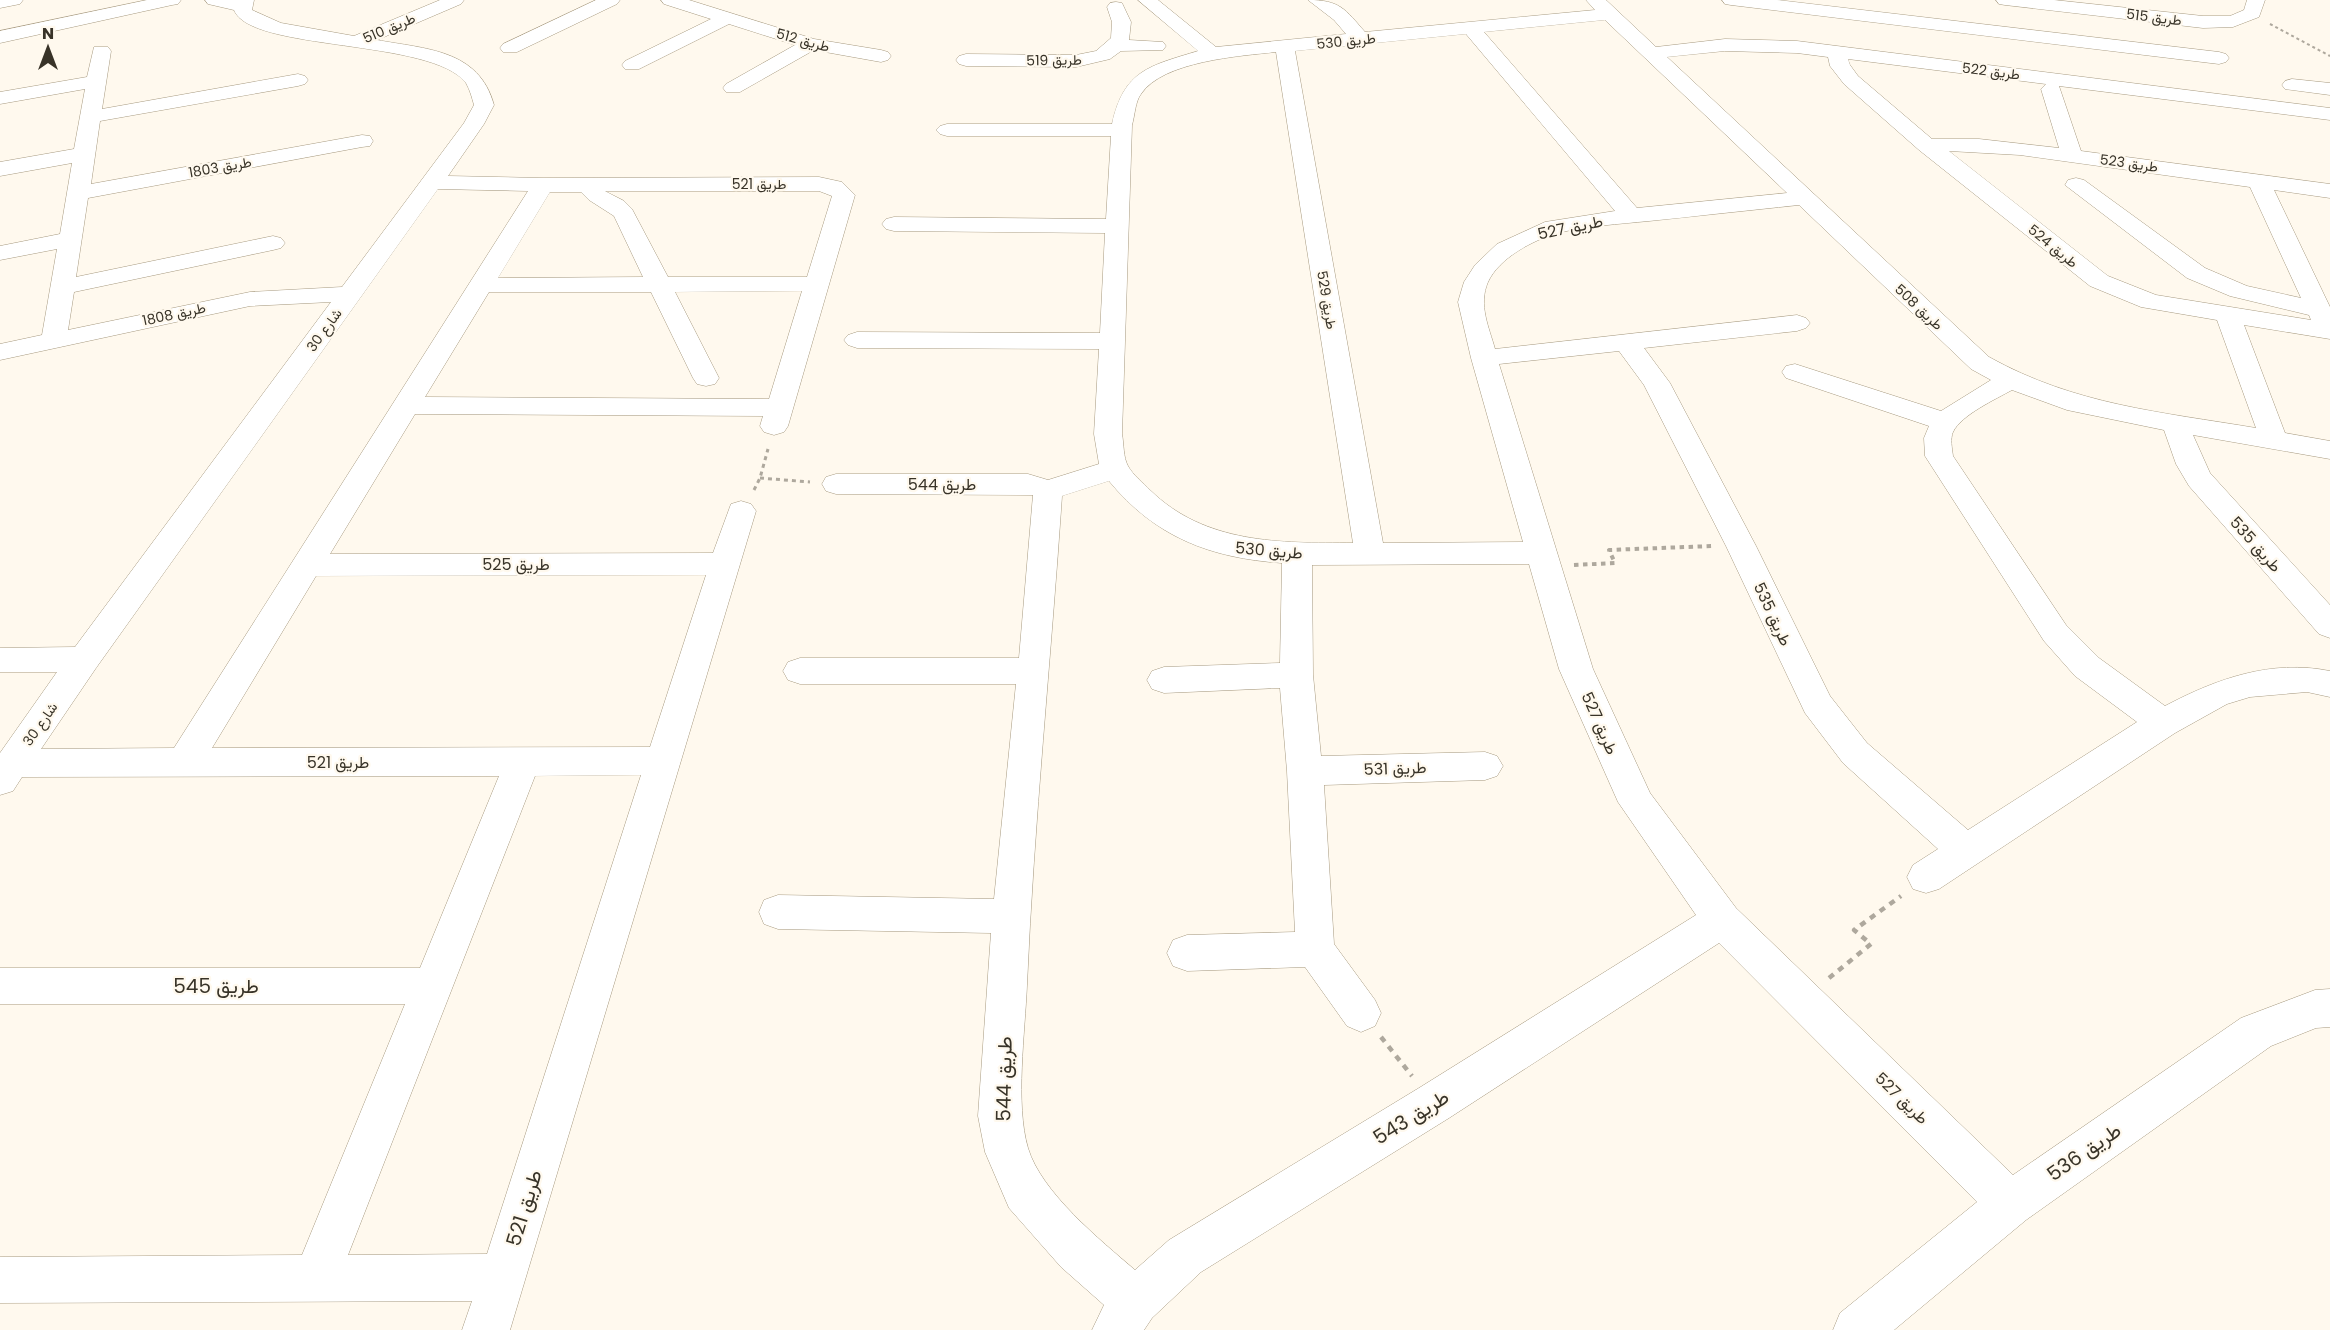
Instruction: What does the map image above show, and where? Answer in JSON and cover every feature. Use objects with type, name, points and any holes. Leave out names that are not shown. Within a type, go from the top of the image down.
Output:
[{"type":"street","points":[[0,3],[14,0]]},
{"type":"street","points":[[0,28],[50,13],[129,0]]},
{"type":"street","points":[[0,37],[169,1],[188,0]]},
{"type":"street","name":"شارع 30","points":[[6,772],[84,659],[481,114],[484,105],[481,90],[472,77],[463,69],[439,57],[276,28],[245,14],[244,3],[214,0]]},
{"type":"street","name":"طريق 510","points":[[357,42],[455,0]]},
{"type":"street","points":[[510,48],[611,0]]},
{"type":"street","name":"طريق 512","points":[[670,0],[811,44],[881,56]]},
{"type":"street","points":[[1147,0],[1212,53]]},
{"type":"street","points":[[1317,0],[1341,16],[1361,40]]},
{"type":"street","points":[[1718,0],[1732,16],[1748,45]]},
{"type":"street","points":[[2013,1],[2009,33],[2015,74]]},
{"type":"street","name":"طريق 515","points":[[2013,1],[2109,6],[2203,22],[2233,21],[2254,7]]},
{"type":"street","name":"طريق 530","points":[[1543,553],[1297,554],[1256,552],[1222,545],[1190,533],[1164,518],[1143,501],[1114,469],[1108,434],[1122,130],[1126,103],[1134,88],[1148,78],[1177,64],[1212,53],[1471,28],[1603,7]]},
{"type":"street","name":"طريق 508","points":[[1603,7],[1957,344],[1980,363],[2009,381],[2050,398],[2095,410],[2330,450]]},
{"type":"street","points":[[1156,46],[1115,45],[1119,15],[1164,15]]},
{"type":"street","points":[[1732,16],[2009,33],[2219,58]]},
{"type":"street","points":[[632,65],[727,18]]},
{"type":"street","name":"طريق 527","points":[[1471,28],[1631,216]]},
{"type":"street","points":[[733,88],[811,44]]},
{"type":"street","name":"طريق 519","points":[[966,60],[1077,61],[1102,56],[1115,45]]},
{"type":"street","name":"طريق 522","points":[[1651,53],[1748,45],[1837,52],[2330,114]]},
{"type":"street","name":"طريق 529","points":[[1285,47],[1370,553]]},
{"type":"street","points":[[54,340],[101,51]]},
{"type":"street","name":"طريق 524","points":[[1837,52],[1840,66],[1851,80],[1927,145],[2079,268],[2099,281],[2151,302],[2228,315],[2325,324]]},
{"type":"street","points":[[90,117],[298,80]]},
{"type":"street","points":[[0,98],[96,81]]},
{"type":"street","points":[[2292,84],[2330,89]]},
{"type":"street","points":[[2051,89],[2072,155]]},
{"type":"street","points":[[947,130],[1122,130]]},
{"type":"street","name":"طريق 1803","points":[[78,194],[362,141]]},
{"type":"street","name":"طريق 523","points":[[1927,145],[1979,145],[2072,155],[2330,191]]},
{"type":"street","points":[[0,169],[84,154]]},
{"type":"street","name":"طريق 521","points":[[430,182],[543,185],[815,184],[832,186],[844,195],[776,417]]},
{"type":"street","points":[[2259,182],[2325,324]]},
{"type":"street","points":[[591,184],[593,194],[621,210],[706,378]]},
{"type":"street","points":[[184,763],[543,185]]},
{"type":"street","points":[[2076,185],[2196,273],[2325,324]]},
{"type":"street","name":"طريق 527","points":[[1803,198],[1631,216],[1553,227],[1505,249],[1488,264],[1476,282],[1470,302],[1484,358],[1576,669],[1636,802],[1722,920],[2010,1204]]},
{"type":"street","points":[[894,224],[1118,226]]},
{"type":"street","points":[[0,253],[70,239]]},
{"type":"street","points":[[62,287],[273,243]]},
{"type":"street","points":[[481,285],[818,284]]},
{"type":"street","name":"طريق 1808","points":[[0,352],[250,299],[349,294]]},
{"type":"street","points":[[2228,315],[2274,440]]},
{"type":"street","points":[[1484,358],[1797,323]]},
{"type":"street","points":[[857,340],[1113,341]]},
{"type":"street","name":"طريق 535","points":[[1626,342],[1657,383],[1741,546],[1804,679],[1834,728],[1863,761],[1965,850]]},
{"type":"street","points":[[1795,372],[1947,422]]},
{"type":"street","points":[[2009,381],[1940,429],[1937,442],[1939,456],[2055,633],[2087,667],[2163,723]]},
{"type":"street","points":[[406,405],[776,417]]},
{"type":"street","name":"طريق 535","points":[[2175,423],[2190,464],[2199,479],[2324,614]]},
{"type":"street","name":"طريق 544","points":[[836,484],[1028,484],[1048,490],[1114,469]]},
{"type":"street","name":"طريق 544","points":[[1048,490],[1035,671],[1011,916],[1000,1116],[1008,1152],[1025,1192],[1077,1251],[1126,1315]]},
{"type":"street","name":"طريق 521","points":[[502,1277],[741,511]]},
{"type":"street","points":[[1297,554],[1296,675],[1305,771],[1315,949],[1361,1013]]},
{"type":"street","name":"طريق 525","points":[[308,565],[724,564]]},
{"type":"street","points":[[0,660],[84,659]]},
{"type":"street","points":[[800,671],[1035,671]]},
{"type":"street","points":[[1164,680],[1296,675]]},
{"type":"street","points":[[1926,878],[1965,850],[2163,723],[2231,688],[2249,684],[2322,679]]},
{"type":"street","points":[[316,1277],[523,761]]},
{"type":"street","name":"طريق 521","points":[[6,772],[184,763],[664,761]]},
{"type":"street","name":"طريق 531","points":[[1305,771],[1485,766]]},
{"type":"street","points":[[778,912],[1011,916]]},
{"type":"street","name":"طريق 543","points":[[1126,1315],[1185,1256],[1434,1103],[1722,920]]},
{"type":"street","points":[[1187,953],[1315,949]]},
{"type":"street","name":"طريق 545","points":[[0,986],[432,986]]},
{"type":"street","name":"طريق 536","points":[[1857,1330],[2010,1204],[2256,1032],[2315,1009],[2330,1008]]},
{"type":"street","points":[[0,1280],[502,1277],[486,1330]]},
{"type":"path","points":[[2254,7],[2330,56]]},
{"type":"path","points":[[741,511],[760,478],[776,417]]},
{"type":"path","points":[[760,478],[836,484]]},
{"type":"path","points":[[1576,565],[1615,563],[1609,550],[1741,546]]},
{"type":"path","points":[[1838,971],[1871,944],[1854,930],[1926,878]]}]
